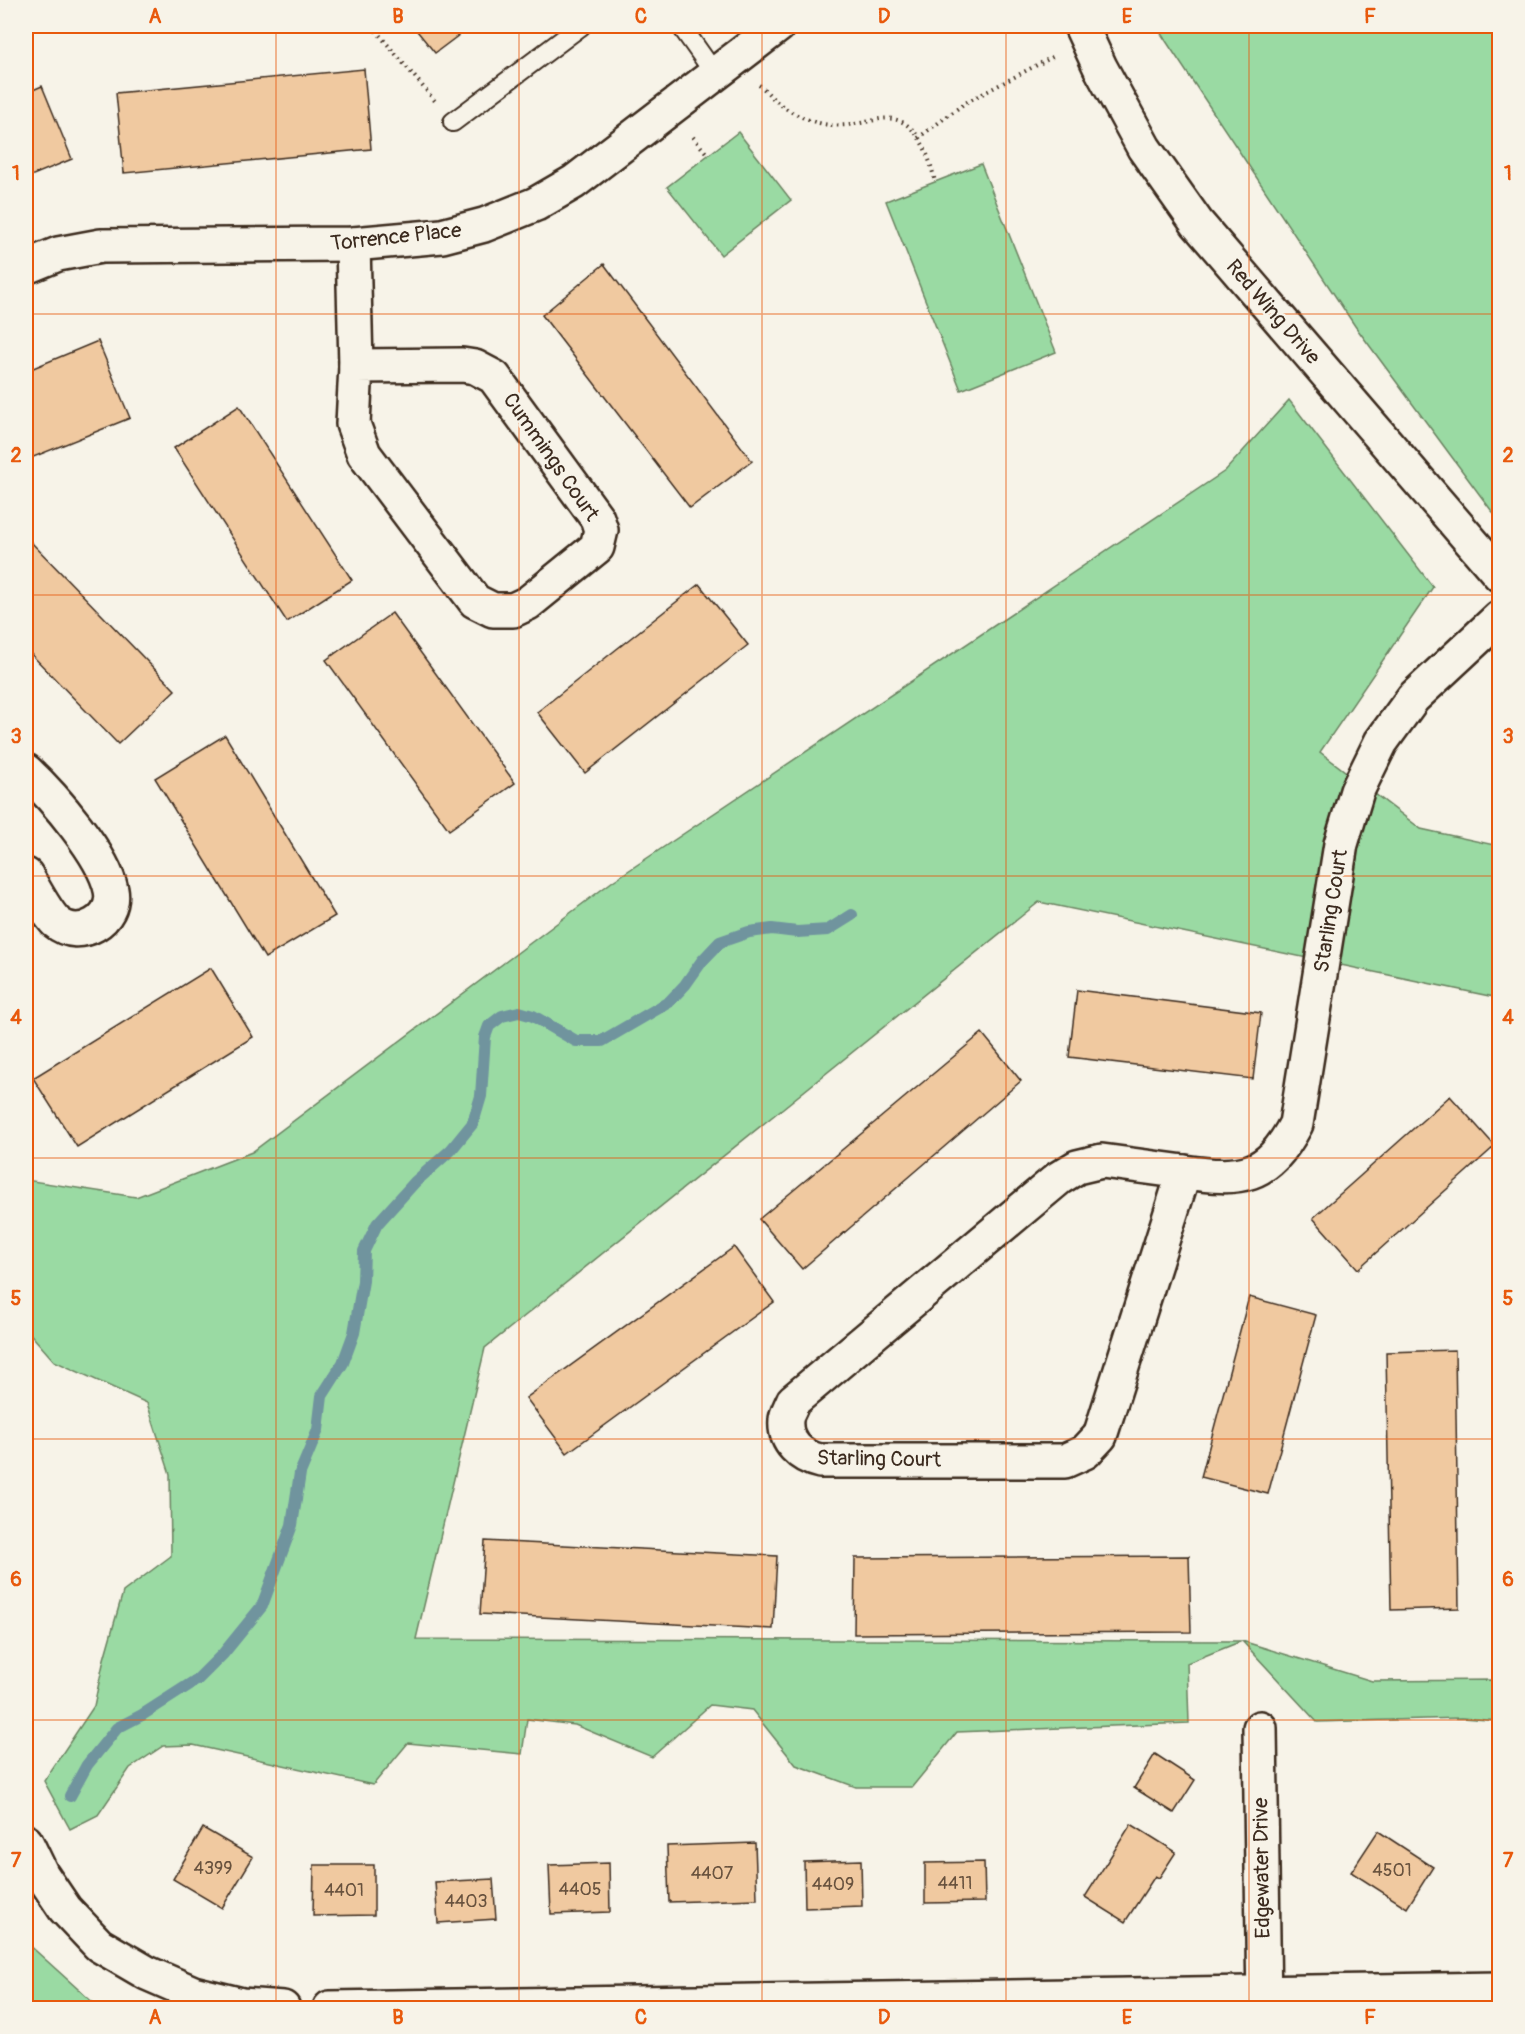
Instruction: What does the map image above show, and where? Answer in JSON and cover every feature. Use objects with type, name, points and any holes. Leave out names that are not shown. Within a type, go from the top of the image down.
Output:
[{"type":"street","name":"Torrence Place","points":[[26,267],[58,254],[101,246],[353,244],[442,236],[484,225],[536,204],[574,182],[778,26]]},
{"type":"street","name":"Red Wing Drive","points":[[1084,32],[1100,67],[1144,148],[1197,223],[1500,575]]},
{"type":"street","name":"Cummings Court","points":[[353,244],[356,366],[353,424],[364,454],[476,601],[493,610],[513,610],[528,603],[597,547],[601,530],[597,518],[494,377],[475,367],[462,365],[356,366]]},
{"type":"street","name":"Starling Court","points":[[1184,1172],[1100,1436],[1085,1452],[1065,1461],[820,1461],[809,1459],[795,1448],[786,1432],[786,1418],[793,1401],[1059,1178],[1077,1167],[1102,1161],[1184,1172],[1220,1177],[1241,1175],[1265,1165],[1284,1147],[1296,1124],[1341,844],[1357,792],[1381,742],[1413,698],[1500,617]]},
{"type":"street","points":[[26,771],[63,811],[103,866],[112,891],[111,903],[104,919],[89,928],[72,930],[56,922],[26,875]]},
{"type":"street","name":"Edgewater Drive","points":[[1260,1728],[1264,2001]]},
{"type":"street","points":[[26,1842],[42,1875],[65,1909],[99,1945],[147,1973],[193,1993],[242,2005],[283,2008]]},
{"type":"street","points":[[330,2008],[1264,2001],[1500,1989]]},
{"type":"lane","points":[[453,122],[581,26]]},
{"type":"lane","points":[[681,26],[725,66]]},
{"type":"path","points":[[372,26],[453,122]]},
{"type":"path","points":[[918,138],[966,103],[1084,32]]},
{"type":"path","points":[[725,66],[765,89],[787,110],[808,119],[831,125],[850,125],[893,118],[906,124],[918,138],[926,153],[935,182]]},
{"type":"green space","points":[[1156,26],[1499,26],[1499,518],[1355,326]]},
{"type":"green space","points":[[738,132],[791,200],[721,255],[667,187]]},
{"type":"green space","points":[[981,164],[1056,352],[961,390],[886,201]]},
{"type":"green space","points":[[1289,400],[1433,587],[1320,752],[1421,829],[1499,846],[1499,998],[1039,902],[485,1348],[416,1639],[1242,1641],[1187,1663],[1189,1723],[957,1732],[912,1787],[856,1787],[796,1765],[752,1710],[710,1705],[652,1757],[575,1725],[527,1719],[522,1754],[408,1743],[373,1785],[193,1745],[163,1746],[130,1768],[98,1815],[70,1829],[44,1781],[94,1706],[104,1659],[123,1592],[171,1556],[170,1474],[147,1403],[54,1361],[26,1329],[26,1180],[136,1197],[252,1152],[613,881],[1225,471]]},
{"type":"green space","points":[[1242,1641],[1372,1681],[1499,1680],[1499,1721],[1462,1718],[1317,1722]]},
{"type":"green space","points":[[26,1942],[99,2008],[26,2008]]},
{"type":"building","points":[[413,26],[471,26],[435,53]]},
{"type":"building","points":[[364,69],[371,149],[124,173],[116,93]]},
{"type":"building","points":[[42,86],[72,159],[26,178],[26,93]]},
{"type":"building","points":[[604,264],[752,461],[690,508],[542,315]]},
{"type":"building","points":[[98,341],[130,418],[26,460],[26,371]]},
{"type":"building","points":[[239,406],[352,580],[287,622],[174,448]]},
{"type":"building","points":[[28,539],[175,690],[118,744],[26,649],[26,541]]},
{"type":"building","points":[[699,584],[748,645],[585,773],[537,712]]},
{"type":"building","points":[[392,613],[515,783],[449,830],[326,660]]},
{"type":"building","points":[[225,735],[335,916],[265,958],[155,778]]},
{"type":"building","points":[[211,968],[253,1037],[77,1147],[33,1078]]},
{"type":"building","points":[[1077,990],[1261,1013],[1253,1079],[1069,1057]]},
{"type":"building","points":[[982,1033],[1021,1081],[802,1269],[759,1219]]},
{"type":"building","points":[[1450,1096],[1495,1146],[1358,1269],[1313,1218]]},
{"type":"building","points":[[734,1247],[774,1302],[567,1453],[526,1398]]},
{"type":"building","points":[[1249,1297],[1316,1315],[1268,1494],[1201,1477]]},
{"type":"building","points":[[1455,1350],[1459,1608],[1391,1610],[1386,1352]]},
{"type":"building","points":[[485,1541],[777,1556],[773,1629],[480,1614]]},
{"type":"building","points":[[1189,1556],[1191,1632],[854,1634],[855,1558]]},
{"type":"building","points":[[1155,1754],[1195,1780],[1174,1813],[1134,1788]]},
{"type":"building","points":[[1131,1824],[1176,1852],[1159,1878],[1155,1876],[1125,1922],[1085,1897]]},
{"type":"building","points":[[203,1828],[253,1857],[222,1908],[173,1879]]},
{"type":"building","points":[[1378,1831],[1433,1867],[1407,1908],[1351,1872]]},
{"type":"building","points":[[755,1843],[757,1899],[669,1902],[667,1846]]},
{"type":"building","points":[[1494,1859],[1500,1859],[1500,1899],[1495,1899]]},
{"type":"building","points":[[861,1860],[862,1906],[805,1908],[804,1862]]},
{"type":"building","points":[[984,1862],[985,1902],[925,1903],[925,1863]]},
{"type":"building","points":[[609,1863],[610,1912],[551,1914],[549,1865]]},
{"type":"building","points":[[314,1865],[374,1865],[374,1915],[313,1916]]},
{"type":"building","points":[[493,1879],[496,1919],[438,1923],[435,1882]]},
{"type":"waterway","points":[[70,1796],[87,1765],[117,1728],[142,1715],[198,1679],[223,1654],[262,1606],[292,1525],[300,1473],[318,1430],[322,1396],[343,1363],[354,1333],[363,1281],[364,1251],[377,1224],[415,1182],[451,1150],[473,1123],[481,1096],[485,1037],[489,1026],[502,1016],[519,1012],[533,1016],[576,1041],[602,1041],[669,1002],[720,942],[749,932],[772,929],[797,932],[828,930],[852,915]]}]
